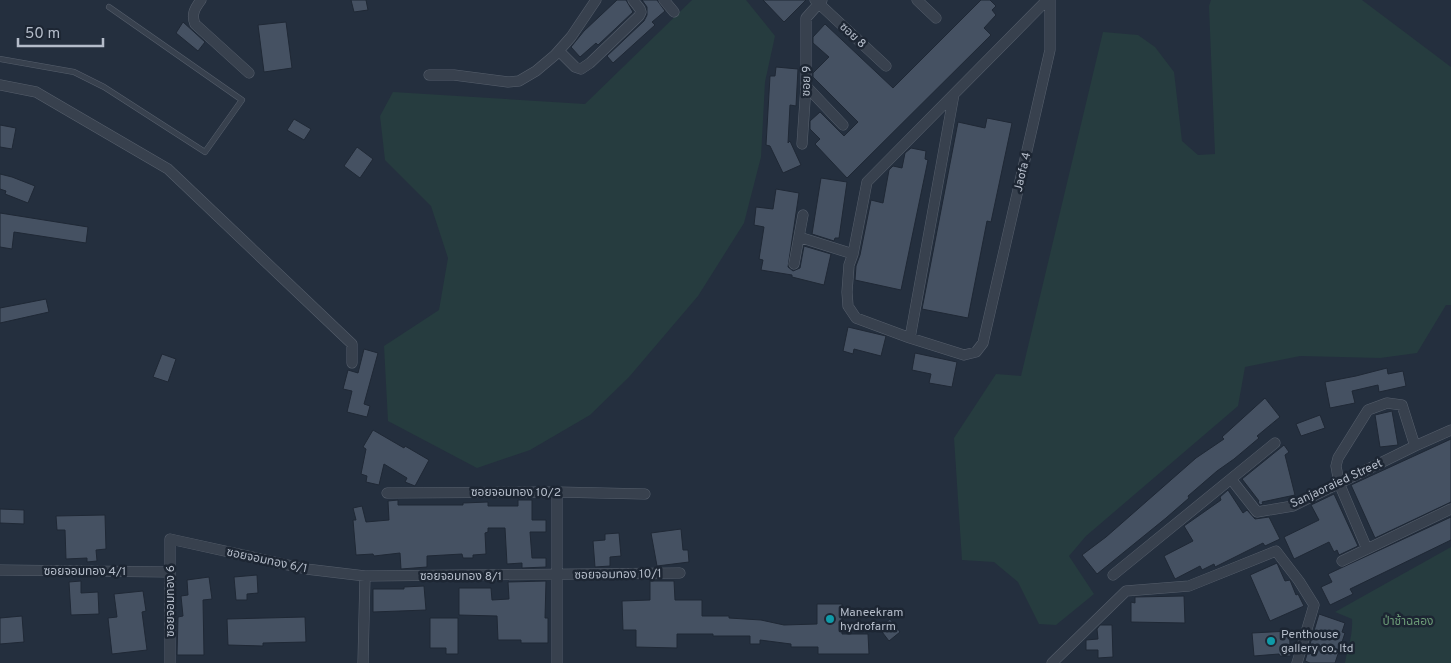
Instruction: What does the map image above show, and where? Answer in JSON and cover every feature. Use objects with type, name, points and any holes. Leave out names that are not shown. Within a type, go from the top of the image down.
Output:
[{"type":"street","points":[[201,0],[194,10],[193,18],[195,24],[249,73]]},
{"type":"street","points":[[429,75],[454,75],[508,82],[519,81],[559,51],[596,0]]},
{"type":"street","points":[[559,51],[575,68],[581,68],[590,63],[639,16],[640,9],[633,0]]},
{"type":"street","points":[[664,0],[674,12]]},
{"type":"street","points":[[917,0],[936,18]]},
{"type":"street","points":[[954,94],[910,338],[856,318],[848,306],[850,265],[867,182],[954,94],[1048,0]]},
{"type":"street","name":"Jaofa 4","points":[[910,338],[964,355],[976,352],[983,344],[1050,50],[1048,0]]},
{"type":"street","name":"ซอย 9","points":[[802,144],[806,86],[806,18],[819,1]]},
{"type":"street","name":"ซอย 8","points":[[819,1],[886,66]]},
{"type":"street","points":[[0,85],[36,92],[168,169],[352,344],[352,363]]},
{"type":"street","points":[[806,86],[843,125]]},
{"type":"street","points":[[794,264],[803,216]]},
{"type":"street","points":[[799,237],[853,254]]},
{"type":"street","points":[[1368,550],[1339,483],[1336,466],[1338,458],[1368,410],[1387,403],[1402,405],[1415,446]]},
{"type":"street","name":"Sanjaoraied Street","points":[[1231,479],[1257,512],[1293,506],[1451,430]]},
{"type":"street","points":[[1113,575],[1275,443]]},
{"type":"street","points":[[557,492],[557,663]]},
{"type":"street","name":"ซอยจอมทอง 10/2","points":[[387,493],[557,492],[645,494]]},
{"type":"street","points":[[1342,561],[1451,509]]},
{"type":"street","name":"ซอยจอมทอง 6","points":[[170,539],[170,663]]},
{"type":"street","name":"ซอยจอมทอง 6/1","points":[[170,539],[306,569],[365,576]]},
{"type":"street","points":[[1052,663],[1126,591],[1189,586],[1276,551],[1299,581],[1314,605],[1297,663]]},
{"type":"street","name":"ซอยจอมทอง 4/1","points":[[0,570],[170,572]]},
{"type":"street","name":"ซอยจอมทอง 10/1","points":[[557,576],[680,573]]},
{"type":"street","points":[[363,663],[365,576]]},
{"type":"street","name":"ซอยจอมทอง 8/1","points":[[365,576],[557,576]]},
{"type":"lane","points":[[0,59],[74,72],[104,87],[205,152],[242,100],[109,7]]},
{"type":"green space","points":[[692,0],[746,0],[775,36],[765,82],[761,157],[744,223],[698,296],[629,377],[590,415],[530,450],[477,468],[388,421],[384,346],[439,310],[448,258],[431,206],[385,160],[380,116],[393,92],[585,104]]},
{"type":"green space","points":[[1211,0],[1362,0],[1451,67],[1451,305],[1446,305],[1417,353],[1380,358],[1300,356],[1245,367],[1238,406],[1086,536],[1069,556],[1094,594],[1056,625],[1039,624],[1018,582],[994,562],[962,560],[954,438],[996,374],[1021,376],[1103,32],[1138,35],[1155,47],[1174,72],[1182,141],[1198,155],[1215,154],[1209,6]]},
{"type":"green space","name":"ป่าช้าฉลอง","points":[[1451,547],[1451,663],[1345,663],[1351,636],[1352,619],[1335,612]]},
{"type":"building","points":[[351,0],[366,0],[368,10],[354,12]]},
{"type":"building","points":[[617,0],[626,0],[633,12],[598,45],[596,43],[580,57],[571,47],[584,31]]},
{"type":"building","points":[[642,0],[657,0],[665,11],[652,22],[655,25],[613,63],[607,56],[644,21],[647,15],[647,7]]},
{"type":"building","points":[[763,0],[806,0],[784,22]]},
{"type":"building","points":[[981,0],[990,0],[996,6],[992,10],[996,15],[984,28],[991,35],[847,178],[815,144],[820,139],[810,129],[810,121],[820,112],[844,136],[858,122],[813,77],[813,73],[829,57],[813,43],[813,37],[825,24],[893,88]]},
{"type":"building","points":[[183,22],[205,42],[198,51],[176,33]]},
{"type":"building","points":[[286,22],[292,68],[264,72],[258,25]]},
{"type":"building","points":[[776,67],[798,69],[796,106],[790,105],[788,143],[790,141],[801,165],[783,173],[770,146],[766,145],[770,76],[775,76]]},
{"type":"building","points":[[987,118],[1012,123],[991,222],[987,221],[968,318],[922,309],[958,122],[985,128]]},
{"type":"building","points":[[294,119],[311,129],[304,140],[287,130]]},
{"type":"building","points":[[0,125],[16,128],[12,149],[0,147]]},
{"type":"building","points":[[357,147],[373,159],[360,178],[344,166]]},
{"type":"building","points":[[911,148],[926,151],[925,159],[928,160],[901,290],[855,280],[856,266],[871,200],[883,203],[889,170],[893,166],[902,168],[905,153]]},
{"type":"building","points":[[0,174],[35,186],[28,203],[5,194],[6,191],[0,189]]},
{"type":"building","points":[[821,178],[847,182],[839,238],[835,238],[834,241],[812,234]]},
{"type":"building","points":[[776,189],[799,193],[788,267],[793,271],[800,268],[804,246],[831,254],[824,285],[792,277],[792,275],[761,270],[763,260],[759,259],[764,227],[754,225],[756,207],[773,209]]},
{"type":"building","points":[[0,213],[88,227],[86,243],[14,232],[12,249],[0,247]]},
{"type":"building","points":[[46,299],[49,312],[0,323],[0,308]]},
{"type":"building","points":[[848,327],[886,336],[881,356],[854,349],[853,354],[843,351]]},
{"type":"building","points":[[364,349],[378,353],[364,404],[370,406],[367,417],[347,412],[352,391],[343,389],[348,370],[358,373]]},
{"type":"building","points":[[915,353],[957,362],[952,387],[929,383],[931,374],[912,370]]},
{"type":"building","points":[[162,354],[176,359],[168,382],[153,377]]},
{"type":"building","points":[[1387,368],[1388,374],[1403,371],[1406,386],[1379,392],[1378,385],[1352,391],[1355,403],[1330,408],[1325,382]]},
{"type":"building","points":[[1265,398],[1280,417],[1257,436],[1259,438],[1188,496],[1189,498],[1166,518],[1097,574],[1082,555],[1106,537],[1196,458],[1224,439],[1222,437]]},
{"type":"building","points":[[1392,411],[1398,445],[1380,447],[1375,415]]},
{"type":"building","points":[[1320,415],[1325,428],[1301,436],[1296,424]]},
{"type":"building","points":[[373,430],[429,460],[415,486],[405,482],[407,478],[384,464],[379,485],[366,482],[367,476],[361,474],[366,449],[363,447]]},
{"type":"building","points":[[1451,439],[1451,502],[1375,538],[1351,485]]},
{"type":"building","points":[[1284,445],[1289,452],[1285,455],[1295,495],[1262,502],[1263,504],[1260,505],[1242,479]]},
{"type":"building","points":[[1228,490],[1243,513],[1247,510],[1255,519],[1269,517],[1280,539],[1265,546],[1263,543],[1215,567],[1214,564],[1202,570],[1200,566],[1175,579],[1164,556],[1193,541],[1184,526],[1221,500],[1220,497]]},
{"type":"building","points":[[1334,494],[1358,546],[1339,555],[1337,550],[1334,552],[1329,542],[1294,559],[1284,537],[1319,520],[1311,505]]},
{"type":"building","points":[[398,500],[398,505],[463,505],[463,503],[488,502],[488,506],[518,506],[518,500],[532,500],[532,520],[546,520],[546,532],[530,532],[532,558],[546,558],[546,567],[522,568],[522,563],[507,564],[505,528],[488,528],[488,532],[485,533],[486,554],[473,555],[473,558],[463,558],[462,554],[427,556],[427,567],[401,569],[400,553],[374,556],[373,554],[356,555],[353,520],[356,520],[353,508],[362,506],[366,522],[389,520],[388,501]]},
{"type":"building","points":[[0,509],[24,510],[24,524],[0,523]]},
{"type":"building","points":[[105,515],[106,549],[96,550],[97,561],[87,562],[87,558],[66,559],[65,530],[57,530],[56,516]]},
{"type":"building","points":[[1451,517],[1451,540],[1350,589],[1353,594],[1330,605],[1321,587],[1332,582],[1328,574]]},
{"type":"building","points":[[681,529],[683,550],[688,550],[689,562],[657,566],[651,533]]},
{"type":"building","points":[[619,533],[621,556],[610,557],[610,566],[595,567],[593,541],[605,540],[605,534]]},
{"type":"building","points":[[1277,563],[1285,581],[1290,580],[1296,595],[1298,594],[1304,606],[1270,621],[1250,575]]},
{"type":"building","points":[[257,575],[258,593],[247,594],[247,600],[236,600],[234,577]]},
{"type":"building","points":[[209,577],[212,599],[203,600],[204,655],[177,655],[178,617],[183,616],[181,596],[188,595],[187,580]]},
{"type":"building","points":[[81,581],[81,593],[98,592],[99,614],[71,615],[69,582]]},
{"type":"building","points":[[546,581],[545,618],[548,618],[548,643],[521,643],[521,640],[498,640],[497,616],[459,615],[459,588],[491,588],[492,600],[509,599],[508,582]]},
{"type":"building","points":[[650,581],[674,581],[675,600],[702,600],[702,616],[729,616],[729,618],[761,620],[784,625],[817,624],[817,604],[842,604],[842,634],[868,634],[869,654],[818,654],[818,647],[791,647],[791,644],[760,640],[760,644],[750,644],[750,636],[713,636],[713,634],[677,634],[677,648],[636,647],[636,630],[623,630],[622,601],[650,600]]},
{"type":"building","points":[[424,586],[426,610],[373,612],[373,589],[404,589],[404,587]]},
{"type":"building","points":[[143,591],[146,611],[142,612],[147,650],[112,654],[108,618],[117,617],[114,594]]},
{"type":"building","points":[[1184,596],[1185,623],[1131,622],[1131,602],[1135,603],[1135,597]]},
{"type":"building","points":[[1319,614],[1345,623],[1342,632],[1345,633],[1335,663],[1310,663],[1305,661]]},
{"type":"building","points":[[22,616],[24,642],[0,644],[0,618]]},
{"type":"building","points":[[305,617],[306,642],[263,643],[263,646],[228,645],[227,619]]},
{"type":"building","points":[[430,618],[458,618],[458,654],[446,654],[446,648],[430,648]]},
{"type":"building","points":[[890,619],[900,632],[889,641],[879,628]]},
{"type":"building","points":[[1100,625],[1112,625],[1113,657],[1098,658],[1098,650],[1086,650],[1086,640],[1098,639],[1097,629]]},
{"type":"building","name":"Penthouse gallery co. ltd","points":[[1289,631],[1291,656],[1280,656],[1279,654],[1254,656],[1252,633]]},
{"type":"place","name":"Maneekram hydrofarm","points":[[830,619]]},
{"type":"place","name":"Penthouse gallery co. ltd","points":[[1271,641]]}]
